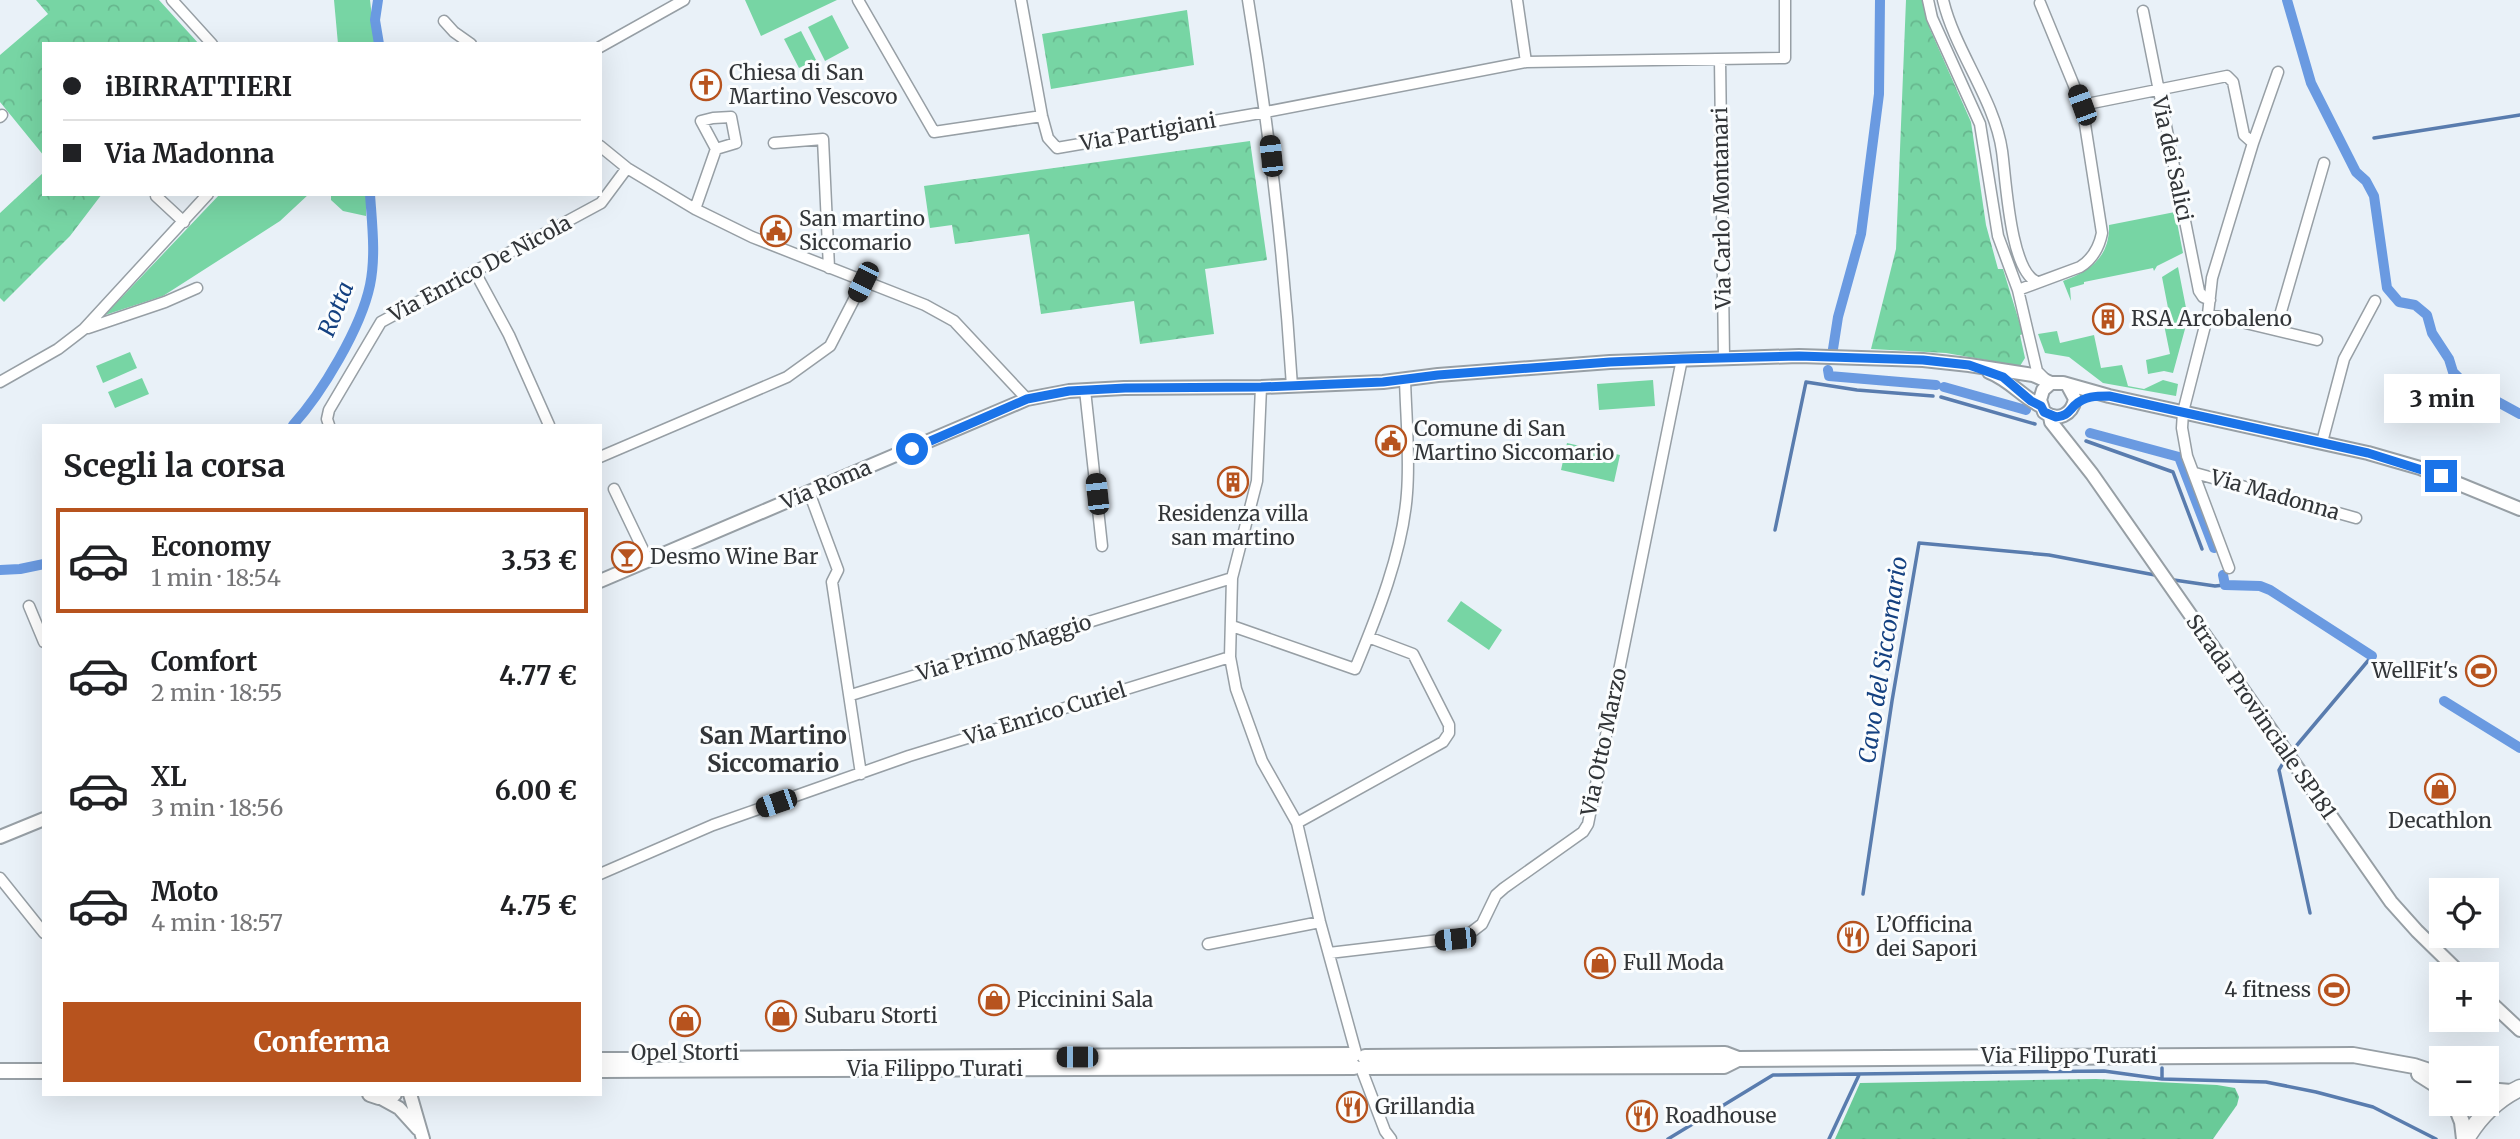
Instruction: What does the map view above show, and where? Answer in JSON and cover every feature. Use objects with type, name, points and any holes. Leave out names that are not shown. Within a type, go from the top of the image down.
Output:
[{"type":"main road","name":"Via Filippo Turati","points":[[602,1060],[1359,1061],[1724,1066],[1738,1059],[2353,1055],[2429,1070]]},
{"type":"main road","name":"Via Filippo Turati","points":[[602,1070],[1359,1061]]},
{"type":"main road","name":"Via Filippo Turati","points":[[2399,1064],[2429,1081]]},
{"type":"main road","points":[[0,1071],[42,1071]]},
{"type":"main road","points":[[2465,1139],[2484,1114],[2515,1090]]},
{"type":"main road","points":[[2460,1116],[2465,1139]]},
{"type":"street","points":[[172,0],[210,42]]},
{"type":"street","points":[[602,46],[684,0]]},
{"type":"street","points":[[859,0],[934,132],[1042,116]]},
{"type":"street","name":"Via Partigiani","points":[[1021,0],[1042,116],[1048,138],[1057,148],[1266,112]]},
{"type":"street","points":[[1248,0],[1266,112],[1287,304],[1292,386]]},
{"type":"street","points":[[1517,0],[1525,62]]},
{"type":"street","points":[[1266,112],[1525,62],[1785,58],[1785,0]]},
{"type":"street","points":[[1928,0],[1932,18],[1980,124],[1998,236],[2018,289],[2037,371],[2051,383]]},
{"type":"street","points":[[1943,0],[1951,26],[1993,120],[2001,145],[2011,223],[2020,261],[2029,278],[2037,282]]},
{"type":"street","points":[[2018,289],[2088,262],[2100,244],[2102,222],[2082,105],[2040,4]]},
{"type":"street","name":"Via dei Salici","points":[[2143,11],[2199,291],[2203,297],[2210,300]]},
{"type":"street","points":[[444,21],[468,42]]},
{"type":"street","name":"Via Carlo Montanari","points":[[1720,59],[1724,358]]},
{"type":"street","name":"Via Madonna","points":[[2228,568],[2183,441],[2183,412],[2208,314],[2212,278],[2253,143],[2278,72]]},
{"type":"street","points":[[2082,105],[2229,76],[2233,82],[2244,135],[2253,143]]},
{"type":"street","points":[[774,143],[823,139],[829,268]]},
{"type":"street","points":[[602,148],[627,168],[695,209],[752,237],[925,305],[954,321],[1027,399]]},
{"type":"street","points":[[695,209],[716,149]]},
{"type":"street","points":[[2276,329],[2324,163]]},
{"type":"street","name":"Via Enrico De Nicola","points":[[328,422],[329,410],[381,322],[601,203],[627,168]]},
{"type":"street","points":[[156,196],[184,222]]},
{"type":"street","points":[[0,382],[58,349],[84,329],[206,196]]},
{"type":"street","points":[[2012,274],[2020,261]]},
{"type":"street","points":[[475,272],[509,335],[549,424]]},
{"type":"street","points":[[602,456],[787,377],[830,346],[863,282]]},
{"type":"street","points":[[84,329],[165,302],[197,288]]},
{"type":"street","points":[[2322,442],[2344,359],[2375,301]]},
{"type":"street","points":[[2208,314],[2317,340]]},
{"type":"street","points":[[1724,358],[1799,356],[1923,360],[1969,365],[2033,375],[2051,383],[2063,383],[2073,391],[2071,410]]},
{"type":"street","name":"Via Roma","points":[[602,580],[1027,399],[1086,390],[1292,386],[1610,362],[1724,358]]},
{"type":"street","points":[[2020,373],[2030,366],[2035,358]]},
{"type":"street","name":"Via Otto Marzo","points":[[1329,953],[1465,937],[1482,924],[1496,895],[1583,832],[1588,824],[1682,359]]},
{"type":"street","points":[[1969,365],[2003,377],[2031,401],[2056,417],[2088,397],[2109,396]]},
{"type":"street","points":[[1232,626],[1355,670],[1398,546],[1408,493],[1405,379]]},
{"type":"street","points":[[2045,411],[2043,390],[2051,383]]},
{"type":"street","points":[[2068,386],[2322,442],[2420,468],[2520,509]]},
{"type":"street","points":[[1261,387],[1257,481],[1232,578],[1230,657],[1236,689],[1262,761],[1297,823],[1320,922],[1359,1061],[1385,1131],[1391,1139]]},
{"type":"street","points":[[1086,390],[1102,547]]},
{"type":"street","name":"Strada Provinciale SP181","points":[[2071,410],[2073,448]]},
{"type":"street","name":"Strada Provinciale SP181","points":[[2045,411],[2391,902],[2449,962]]},
{"type":"street","name":"Via Madonna","points":[[2194,472],[2356,518]]},
{"type":"street","points":[[614,489],[648,560]]},
{"type":"street","points":[[809,492],[838,570],[832,582],[861,774]]},
{"type":"street","name":"Via Primo Maggio","points":[[851,695],[1232,578]]},
{"type":"street","points":[[29,606],[42,637]]},
{"type":"street","points":[[1297,823],[1443,741],[1449,733],[1449,725],[1412,654],[1368,637]]},
{"type":"street","name":"Via Enrico Curiel","points":[[602,873],[713,825],[861,774],[984,732],[1230,657]]},
{"type":"street","points":[[0,837],[42,820]]},
{"type":"street","points":[[0,878],[42,930]]},
{"type":"street","points":[[1208,944],[1320,922]]},
{"type":"street","points":[[2499,1011],[2520,1030]]},
{"type":"street","points":[[2508,1020],[2520,1042]]},
{"type":"street","points":[[376,1096],[399,1108],[421,1134]]},
{"type":"street","points":[[411,1096],[421,1134]]},
{"type":"green space","points":[[36,0],[159,0],[197,42],[42,42],[42,154],[0,102],[0,55],[48,14]]},
{"type":"green space","points":[[334,0],[370,0],[375,42],[338,42]]},
{"type":"green space","points":[[745,0],[837,0],[761,36]]},
{"type":"green space","points":[[1906,0],[1922,0],[1930,29],[1971,122],[1986,225],[1998,269],[2003,269],[2023,334],[2020,335],[2025,358],[2020,366],[1946,353],[1871,349],[1896,249]]},
{"type":"green space","points":[[1187,10],[1194,65],[1051,89],[1042,34]]},
{"type":"green space","points":[[832,15],[849,48],[825,61],[808,27]]},
{"type":"green space","points":[[801,31],[816,60],[799,68],[784,39]]},
{"type":"green space","points":[[1250,141],[1267,260],[1205,269],[1214,334],[1140,344],[1134,301],[1041,314],[1029,234],[955,244],[952,225],[930,228],[924,186]]},
{"type":"green space","points":[[42,174],[42,196],[100,196],[70,236],[4,302],[0,298],[0,213]]},
{"type":"green space","points":[[218,196],[307,196],[280,221],[163,296],[105,315]]},
{"type":"green space","points":[[331,196],[366,196],[366,216],[343,211],[331,200]]},
{"type":"green space","points":[[2175,212],[2183,253],[2157,266],[2154,271],[2153,268],[2084,282],[2070,288],[2071,301],[2063,281],[2097,261],[2106,245],[2109,225]]},
{"type":"green space","points":[[2178,267],[2188,318],[2173,373],[2164,371],[2148,374],[2146,360],[2170,354],[2162,315],[2169,313],[2162,277]]},
{"type":"green space","points":[[2057,331],[2060,343],[2094,335],[2101,368],[2122,365],[2128,386],[2144,389],[2163,380],[2178,384],[2176,396],[2103,383],[2069,357],[2045,353],[2038,334]]},
{"type":"green space","points":[[130,352],[137,368],[103,383],[96,366]]},
{"type":"green space","points":[[142,378],[149,394],[115,408],[108,392]]},
{"type":"green space","points":[[1653,380],[1655,406],[1599,410],[1597,384]]},
{"type":"green space","points":[[1567,443],[1620,455],[1614,482],[1561,470]]},
{"type":"green space","points":[[1461,601],[1502,630],[1489,650],[1447,621]]},
{"type":"green space","points":[[2096,1079],[2217,1085],[2235,1088],[2239,1097],[2237,1105],[2213,1139],[1835,1139],[1860,1083]]},
{"type":"waterway","name":"Rotta","points":[[378,0],[375,20],[379,42]]},
{"type":"waterway","points":[[1833,349],[1838,317],[1861,234],[1879,94],[1880,0]]},
{"type":"waterway","points":[[2287,0],[2311,83],[2356,172],[2366,181],[2374,196],[2387,288],[2399,302],[2415,305],[2427,315],[2432,333],[2449,359],[2453,372],[2465,384],[2520,414]]},
{"type":"waterway","name":"Cavo del Siccomario","points":[[2374,138],[2520,115]]},
{"type":"waterway","name":"Rotta","points":[[294,424],[316,396],[339,359],[365,302],[373,263],[370,196]]},
{"type":"waterway","points":[[1828,370],[1829,376],[1936,385]]},
{"type":"waterway","name":"Cavo del Siccomario","points":[[1775,530],[1806,382],[1857,390],[1933,396]]},
{"type":"waterway","points":[[1944,387],[2026,410]]},
{"type":"waterway","name":"Cavo del Siccomario","points":[[1941,397],[2035,424]]},
{"type":"waterway","points":[[2090,433],[2179,457],[2214,548]]},
{"type":"waterway","name":"Cavo del Siccomario","points":[[2086,441],[2173,472],[2202,549]]},
{"type":"waterway","name":"Cavo del Siccomario","points":[[1863,894],[1919,543],[2049,555],[2155,575]]},
{"type":"waterway","name":"Rotta","points":[[0,570],[42,564]]},
{"type":"waterway","points":[[2223,575],[2225,585],[2260,586],[2270,590],[2372,656]]},
{"type":"waterway","name":"Cavo del Siccomario","points":[[2174,580],[2225,585]]},
{"type":"waterway","name":"Cavo del Siccomario","points":[[2292,751],[2372,656]]},
{"type":"waterway","points":[[2444,701],[2520,748]]},
{"type":"waterway","name":"Cavo del Siccomario","points":[[2283,763],[2279,770],[2310,913]]},
{"type":"waterway","name":"Cavo del Siccomario","points":[[2162,1068],[2162,1079]]},
{"type":"waterway","name":"Cavo del Siccomario","points":[[1668,1139],[1773,1075],[2104,1071],[2162,1079],[2266,1082],[2316,1092],[2373,1107],[2436,1139]]},
{"type":"waterway","name":"Cavo del Siccomario","points":[[1829,1139],[1859,1075]]},
{"type":"place","name":"Chiesa di San Martino Vescovo","points":[[706,85]]},
{"type":"place","name":"San martino Siccomario","points":[[776,231]]},
{"type":"place","name":"RSA Arcobaleno","points":[[2108,319]]},
{"type":"place","name":"Comune di San Martino Siccomario","points":[[1391,441]]},
{"type":"place","name":"Residenza villa san martino","points":[[1233,482]]},
{"type":"place","name":"Desmo Wine Bar","points":[[627,557]]},
{"type":"place","name":"WellFit's","points":[[2481,671]]},
{"type":"place","name":"Decathlon","points":[[2440,789]]},
{"type":"place","name":"L’Officina dei Sapori","points":[[1853,937]]},
{"type":"place","name":"Full Moda","points":[[1600,963]]},
{"type":"place","name":"4 fitness","points":[[2334,990]]},
{"type":"place","name":"Piccinini Sala","points":[[994,1000]]},
{"type":"place","name":"Subaru Storti","points":[[781,1016]]},
{"type":"place","name":"Opel Storti","points":[[685,1021]]},
{"type":"place","name":"Grillandia","points":[[1352,1107]]},
{"type":"place","name":"Roadhouse","points":[[1642,1116]]},
{"type":"district","name":"San Martino Siccomario","points":[[773,750]]},
{"type":"route","points":[[912,449],[1027,399],[1069,391],[1383,382],[1438,375],[1610,362],[1799,356],[1923,360],[1969,365],[2003,377],[2050,416],[2068,414],[2074,406],[2088,397],[2109,396],[2368,453],[2441,476]]}]
